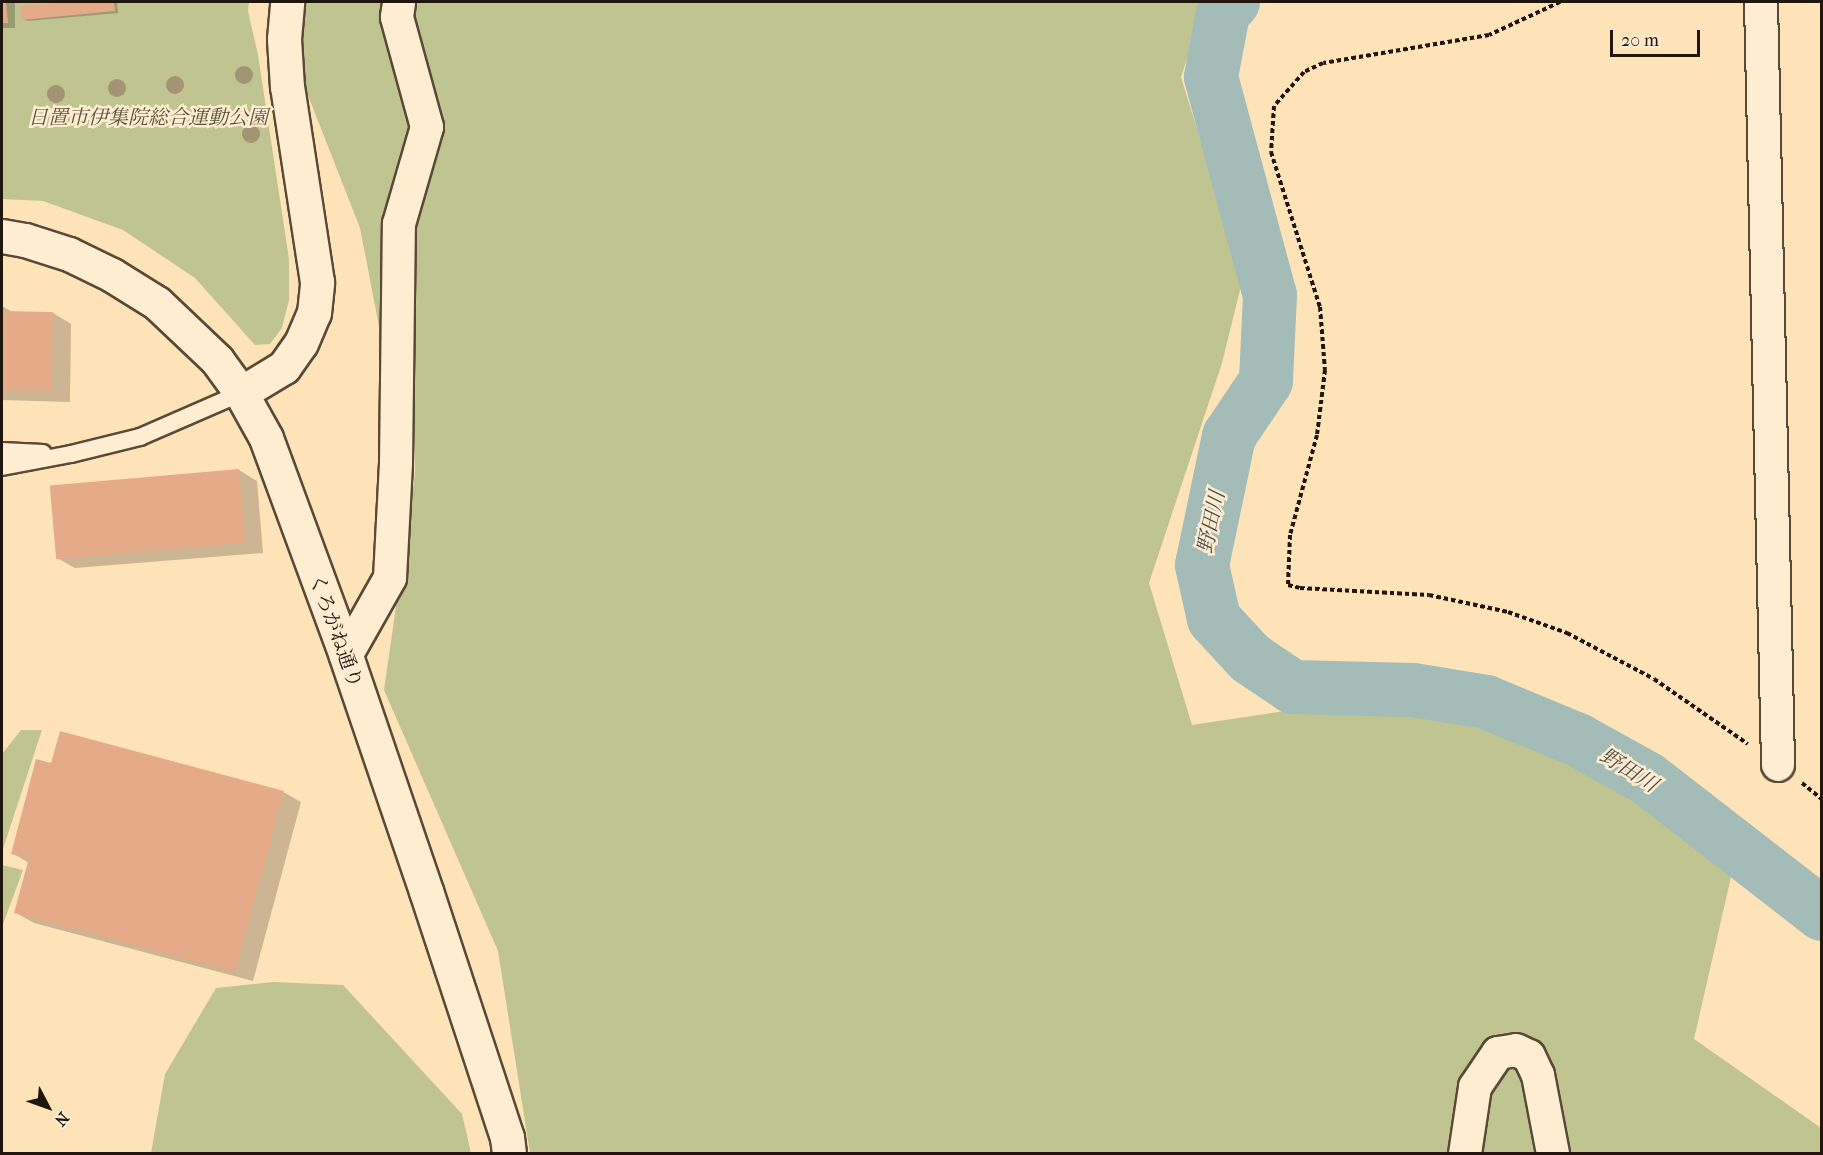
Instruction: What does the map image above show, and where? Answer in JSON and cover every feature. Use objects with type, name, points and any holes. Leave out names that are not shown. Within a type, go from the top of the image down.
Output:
[{"type":"street","points":[[241,393],[284,367],[301,344],[314,313],[317,282],[287,87],[284,39],[286,2]]},
{"type":"street","points":[[346,656],[390,578],[396,462],[399,224],[427,127],[397,17],[399,2]]},
{"type":"street","points":[[1761,2],[1778,765]]},
{"type":"street","name":"くろがね通り","points":[[2,236],[25,240],[69,254],[112,275],[157,303],[217,360],[241,393],[266,438],[346,656],[438,927],[507,1137],[509,1154]]},
{"type":"street","points":[[1465,1154],[1475,1088],[1498,1053],[1516,1050],[1529,1056],[1538,1075],[1553,1154]]},
{"type":"lane","points":[[2,467],[71,454],[140,437],[241,393]]},
{"type":"lane","points":[[2,451],[71,454]]},
{"type":"path","points":[[1560,2],[1489,35],[1323,63],[1304,72],[1274,106],[1271,152],[1320,307],[1325,370],[1317,435],[1290,535],[1288,585],[1300,588],[1429,595],[1508,612],[1567,633],[1654,679],[1778,765]]},
{"type":"green space","name":"日置市伊集院総合運動公園","points":[[2,2],[249,2],[248,11],[258,55],[289,259],[289,300],[282,328],[270,344],[255,345],[195,278],[123,230],[43,201],[2,199]]},
{"type":"green space","points":[[305,2],[1206,2],[1181,77],[1243,278],[1222,363],[1149,583],[1192,725],[1377,697],[1515,698],[1648,786],[1731,877],[1694,1039],[1821,1128],[1821,1153],[530,1153],[498,951],[384,690],[415,474],[413,359],[381,337],[360,228],[300,75]]},
{"type":"green space","points":[[21,730],[42,730],[2,852],[2,754]]},
{"type":"green space","points":[[2,865],[23,870],[2,927]]},
{"type":"green space","points":[[273,982],[343,985],[462,1114],[471,1153],[151,1153],[165,1074],[216,988]]},
{"type":"building","points":[[2,2],[6,2],[8,23],[2,23]]},
{"type":"building","points":[[114,2],[115,11],[22,20],[21,6]]},
{"type":"building","points":[[2,311],[53,312],[52,392],[2,391]]},
{"type":"building","points":[[239,469],[245,543],[56,559],[50,486]]},
{"type":"building","points":[[60,731],[284,791],[235,972],[14,913],[29,858],[11,854],[36,759],[51,763]]},
{"type":"waterway","name":"野田川","points":[[1233,2],[1223,13],[1211,77],[1270,295],[1266,381],[1229,436],[1202,565],[1214,619],[1250,658],[1293,687],[1413,690],[1486,702],[1578,740],[1648,779],[1822,914]]}]
